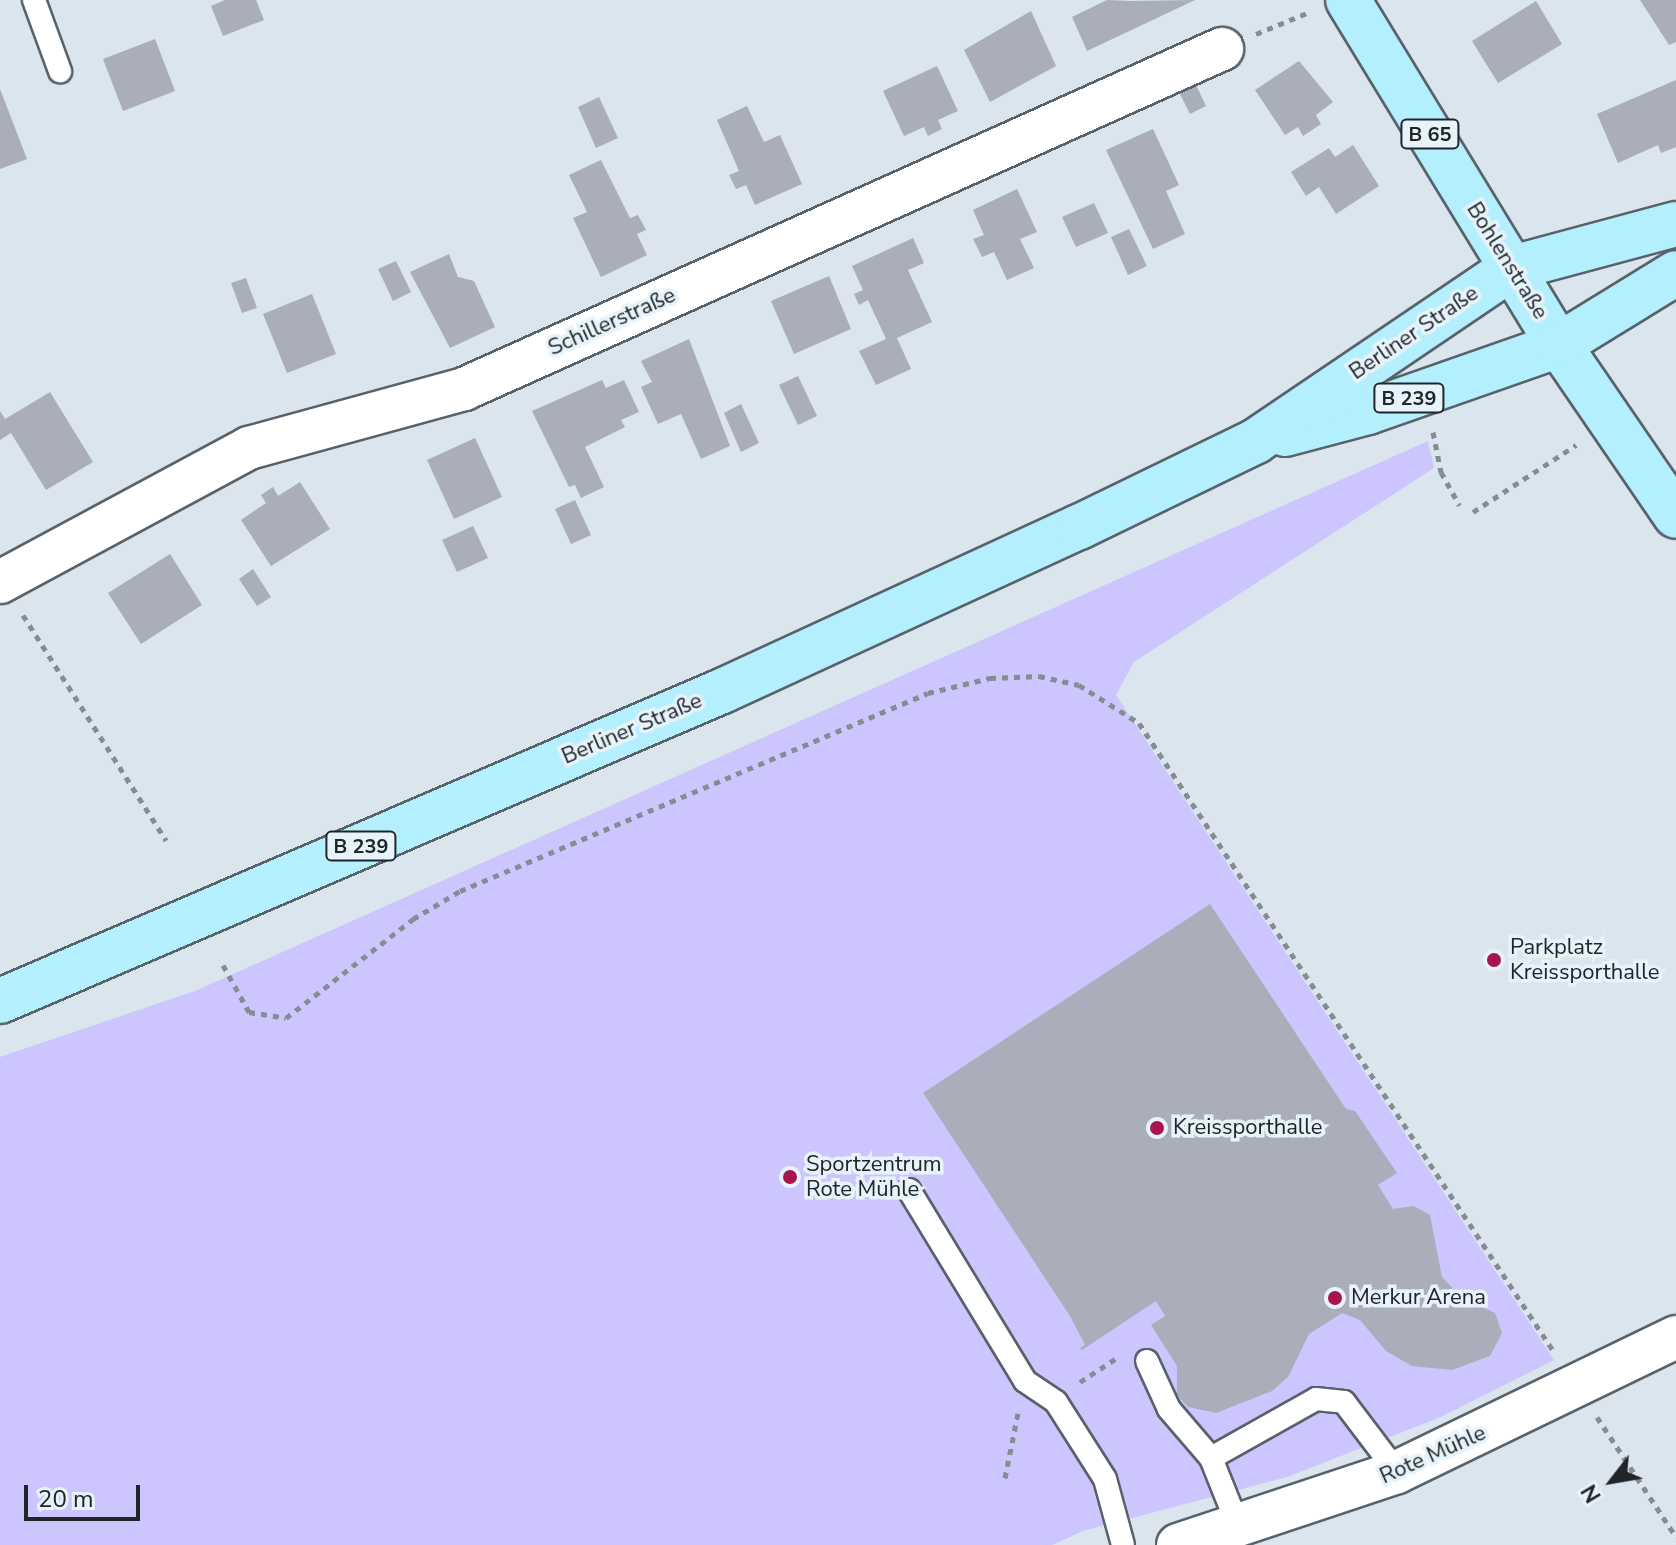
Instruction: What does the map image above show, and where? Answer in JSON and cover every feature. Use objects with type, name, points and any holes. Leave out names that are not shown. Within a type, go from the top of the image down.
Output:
[{"type":"main road","name":"Bohlenstraße","points":[[1335,3],[1512,268],[1610,422],[1676,516]]},
{"type":"main road","name":"Berliner Straße","points":[[0,1001],[722,691],[1256,441],[1512,268],[1676,224]]},
{"type":"main road","name":"Berliner Straße","points":[[1256,441],[1368,412],[1559,345],[1676,273]]},
{"type":"street","name":"Schillerstraße","points":[[0,581],[249,448],[464,389],[1222,49]]},
{"type":"street","name":"Rote Mühle","points":[[1178,1545],[1239,1528],[1397,1472],[1578,1388],[1676,1337]]},
{"type":"lane","points":[[34,0],[60,71]]},
{"type":"lane","points":[[909,1190],[1025,1381],[1056,1402],[1105,1479],[1123,1545]]},
{"type":"lane","points":[[1147,1361],[1169,1409],[1211,1458],[1239,1528]]},
{"type":"lane","points":[[1211,1458],[1316,1399],[1344,1402],[1397,1472]]},
{"type":"path","points":[[1222,49],[1335,3]]},
{"type":"path","points":[[1473,512],[1610,422]]},
{"type":"path","points":[[1442,427],[1432,433],[1459,505]]},
{"type":"path","points":[[0,581],[166,840]]},
{"type":"path","points":[[223,965],[249,1012],[286,1018],[413,919],[460,891],[928,693],[990,678],[1039,676],[1079,685],[1139,723],[1676,1537]]},
{"type":"path","points":[[1076,1385],[1100,1369]]},
{"type":"path","points":[[1005,1478],[1025,1381]]},
{"type":"shaded area","name":"Sportzentrum Rote Mühle","points":[[1428,441],[1434,468],[1134,662],[1116,695],[1554,1360],[1441,1417],[1287,1477],[1083,1531],[1052,1545],[0,1545],[0,1057],[195,991]]},
{"type":"building","points":[[225,0],[256,0],[264,20],[223,36],[211,6]]},
{"type":"building","points":[[1107,0],[1195,0],[1087,51],[1072,17]]},
{"type":"building","points":[[1640,0],[1676,0],[1676,42],[1669,45]]},
{"type":"building","points":[[1536,1],[1562,44],[1498,83],[1472,41]]},
{"type":"building","points":[[1031,11],[1056,66],[990,102],[964,50]]},
{"type":"building","points":[[155,39],[175,91],[123,111],[103,59]]},
{"type":"building","points":[[1299,61],[1333,102],[1316,115],[1321,124],[1303,136],[1298,127],[1285,135],[1255,90]]},
{"type":"building","points":[[937,66],[958,111],[938,120],[942,129],[928,136],[924,127],[904,136],[883,91]]},
{"type":"building","points":[[1676,80],[1676,147],[1661,153],[1658,145],[1618,163],[1597,114]]},
{"type":"building","points":[[1196,85],[1206,106],[1190,114],[1179,92]]},
{"type":"building","points":[[0,89],[27,159],[0,169]]},
{"type":"building","points":[[599,97],[618,138],[596,148],[578,107]]},
{"type":"building","points":[[747,106],[764,142],[780,135],[802,184],[755,205],[746,185],[736,189],[729,175],[739,171],[717,120]]},
{"type":"building","points":[[1153,129],[1179,185],[1166,191],[1185,234],[1153,249],[1106,150]]},
{"type":"building","points":[[1353,145],[1379,186],[1336,214],[1319,187],[1306,196],[1291,172],[1329,148],[1335,157]]},
{"type":"building","points":[[601,160],[630,218],[638,215],[646,230],[637,234],[647,255],[601,277],[573,218],[587,212],[569,175]]},
{"type":"building","points":[[1017,189],[1037,232],[1020,239],[1034,268],[1007,280],[994,252],[982,257],[973,239],[984,235],[973,210]]},
{"type":"building","points":[[1094,203],[1108,233],[1076,247],[1062,217]]},
{"type":"building","points":[[1129,229],[1147,266],[1128,275],[1111,237]]},
{"type":"building","points":[[913,238],[924,263],[908,270],[932,322],[897,338],[911,369],[876,385],[859,351],[886,339],[868,300],[859,305],[854,294],[863,290],[852,266]]},
{"type":"building","points":[[449,254],[458,277],[474,281],[495,327],[450,348],[410,272]]},
{"type":"building","points":[[396,261],[411,292],[393,301],[378,269]]},
{"type":"building","points":[[829,276],[851,329],[794,354],[771,301]]},
{"type":"building","points":[[246,278],[257,308],[242,313],[231,283]]},
{"type":"building","points":[[312,294],[336,354],[287,373],[263,314]]},
{"type":"building","points":[[689,339],[730,446],[701,459],[681,414],[658,424],[641,387],[652,382],[641,361]]},
{"type":"building","points":[[798,376],[817,416],[798,425],[779,385]]},
{"type":"building","points":[[602,380],[606,388],[624,380],[639,412],[621,420],[625,427],[585,447],[604,487],[581,498],[575,485],[569,487],[532,411]]},
{"type":"building","points":[[50,392],[93,462],[46,490],[11,433],[0,440],[0,411],[5,419]]},
{"type":"building","points":[[741,404],[759,443],[741,452],[724,413]]},
{"type":"building","points":[[475,438],[502,497],[454,519],[427,460]]},
{"type":"building","points":[[300,482],[330,529],[271,566],[241,520],[266,503],[261,495],[273,487],[278,496]]},
{"type":"building","points":[[575,500],[591,535],[571,544],[555,509]]},
{"type":"building","points":[[473,526],[488,558],[457,572],[442,540]]},
{"type":"building","points":[[170,554],[202,605],[141,644],[108,593]]},
{"type":"building","points":[[253,569],[271,597],[257,606],[239,579]]},
{"type":"building","name":"Kreissporthalle","points":[[1210,904],[1346,1109],[1355,1111],[1397,1173],[1378,1185],[1393,1209],[1414,1206],[1430,1215],[1442,1277],[1461,1297],[1495,1313],[1502,1333],[1490,1356],[1452,1370],[1412,1366],[1386,1351],[1360,1320],[1342,1313],[1309,1334],[1288,1377],[1272,1391],[1216,1413],[1188,1407],[1177,1395],[1177,1366],[1151,1325],[1165,1316],[1156,1301],[1082,1350],[1080,1348],[1085,1345],[1070,1316],[923,1093]]},
{"type":"place","name":"Parkplatz Kreissporthalle","points":[[1494,960]]},
{"type":"place","name":"Kreissporthalle","points":[[1157,1128]]},
{"type":"place","name":"Sportzentrum Rote Mühle","points":[[790,1177]]},
{"type":"place","name":"Merkur Arena","points":[[1335,1298]]}]
